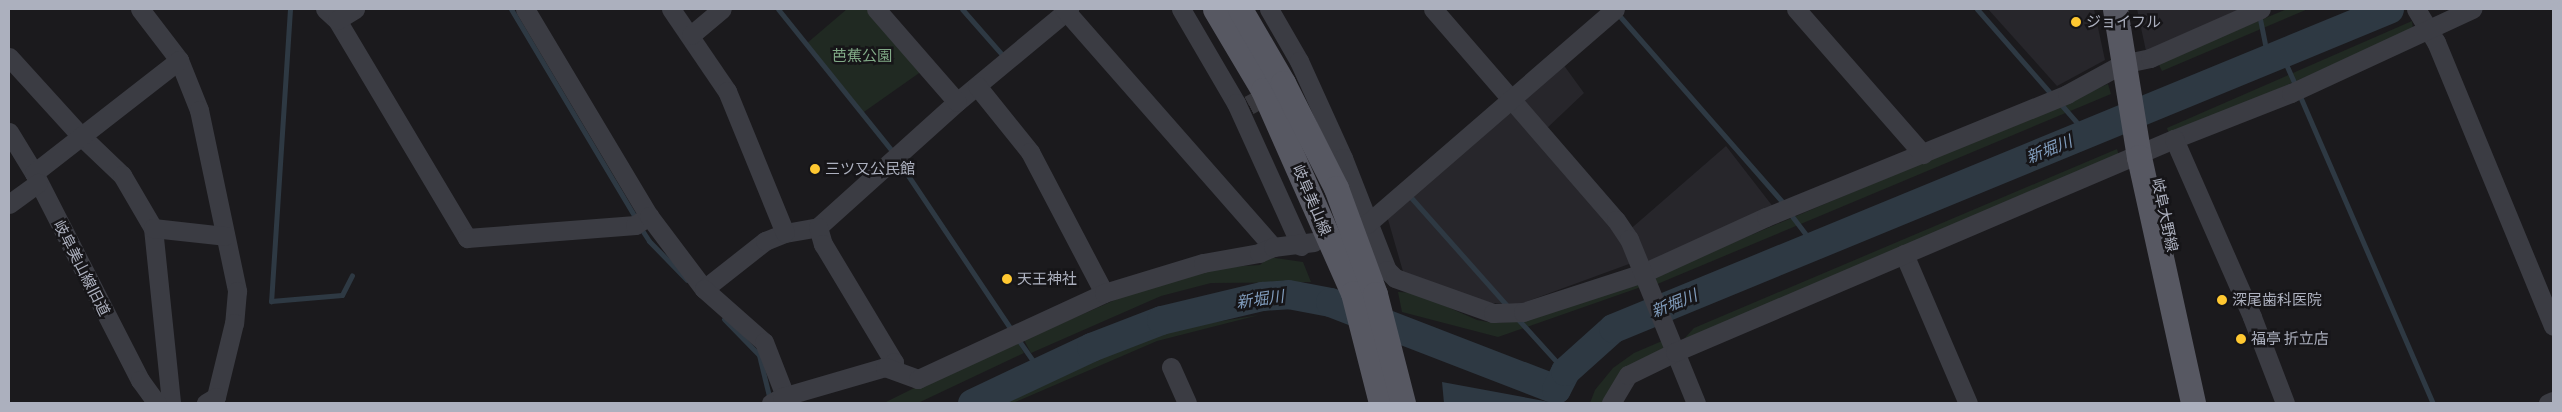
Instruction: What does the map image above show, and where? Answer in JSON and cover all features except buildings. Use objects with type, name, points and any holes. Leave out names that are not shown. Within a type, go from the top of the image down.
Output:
[{"type":"main road","name":"岐阜美山線","points":[[1215,9],[1263,90],[1353,293],[1367,338],[1381,403]]},
{"type":"main road","name":"岐阜美山線","points":[[1240,9],[1365,230],[1378,303],[1403,403]]},
{"type":"main road","name":"岐阜大野線","points":[[2116,18],[2128,66],[2193,403]]},
{"type":"main road","name":"岐阜大野線","points":[[2145,154],[2207,403]]},
{"type":"street","points":[[140,9],[178,60],[199,110],[237,292],[234,323],[216,397],[206,403]]},
{"type":"street","points":[[355,9],[331,14],[467,238],[635,225],[649,216]]},
{"type":"street","points":[[524,9],[649,216],[704,289],[764,342],[778,400],[885,367],[918,379],[1104,293],[1163,274],[1259,253],[1273,247],[1308,244],[1244,107],[1181,9]]},
{"type":"street","points":[[671,9],[691,35],[727,91],[785,233]]},
{"type":"street","points":[[691,35],[722,9]]},
{"type":"street","points":[[876,9],[957,102]]},
{"type":"street","points":[[1268,9],[1302,77],[1365,230],[1387,270],[1395,278],[1493,313],[1523,312],[1644,276],[1766,216],[1923,154],[2067,94],[2261,9]]},
{"type":"street","points":[[1433,9],[1616,220],[1644,276],[1696,403]]},
{"type":"street","points":[[1365,230],[1510,97],[1615,9]]},
{"type":"street","points":[[1796,9],[1923,154]]},
{"type":"street","points":[[1611,403],[1628,375],[1673,348],[2145,154],[2174,139],[2298,90],[2422,17],[2472,9]]},
{"type":"street","points":[[704,289],[751,250],[785,233],[818,227],[957,102],[1066,10],[1273,247]]},
{"type":"street","points":[[2422,17],[2553,326]]},
{"type":"street","points":[[9,57],[81,136],[122,175],[154,228],[171,403]]},
{"type":"street","points":[[9,204],[81,136],[178,60]]},
{"type":"street","points":[[977,86],[1030,152],[1104,293]]},
{"type":"street","name":"岐阜美山線旧道","points":[[9,132],[36,178],[140,380],[157,403]]},
{"type":"street","points":[[2174,139],[2252,316],[2285,403]]},
{"type":"street","points":[[818,227],[823,244],[894,362],[894,370]]},
{"type":"street","points":[[154,228],[225,236]]},
{"type":"street","points":[[1904,254],[1968,403]]},
{"type":"street","points":[[1171,367],[1186,403]]},
{"type":"street","points":[[2548,403],[2553,401]]},
{"type":"shaded area","points":[[1988,9],[2094,9],[2105,60],[2057,86]]},
{"type":"shaded area","points":[[2137,9],[2247,9],[2146,51]]},
{"type":"shaded area","points":[[1560,60],[1584,93],[1545,130],[1615,226],[1619,239],[1726,146],[1774,208],[1654,260],[1629,264],[1520,304],[1491,303],[1404,275],[1387,216]]},
{"type":"shaded area","points":[[1442,382],[1555,403],[1444,403]]},
{"type":"green space","name":"芭蕉公園","points":[[847,9],[871,9],[922,71],[861,114],[806,44]]},
{"type":"green space","points":[[2287,9],[2308,9],[2162,71],[2158,63]]},
{"type":"green space","points":[[2412,21],[2413,29],[2170,137],[2167,128]]},
{"type":"green space","points":[[2108,84],[2111,94],[1655,285],[1653,280],[1659,274]]},
{"type":"green space","points":[[2117,149],[2120,159],[1682,341],[1694,328]]},
{"type":"green space","points":[[1269,257],[1303,262],[1311,282],[1211,283],[1161,296],[1031,353],[1024,340],[1124,296],[1211,268],[1260,265]]},
{"type":"green space","points":[[1638,281],[1641,287],[1498,337],[1402,312],[1398,292],[1416,293],[1477,320],[1493,323],[1509,322]]},
{"type":"green space","points":[[1259,315],[1157,341],[1013,403],[995,403],[1166,330]]},
{"type":"green space","points":[[1015,338],[1024,353],[918,403],[884,403]]},
{"type":"green space","points":[[1662,341],[1665,351],[1604,403],[1590,403],[1595,390],[1613,368],[1634,353]]},
{"type":"waterway","points":[[290,9],[271,301],[342,295],[352,275]]},
{"type":"waterway","points":[[511,9],[636,219]]},
{"type":"waterway","points":[[778,9],[892,151]]},
{"type":"waterway","points":[[962,9],[1005,58]]},
{"type":"waterway","points":[[1977,9],[2052,95]]},
{"type":"waterway","name":"新堀川","points":[[972,403],[1091,347],[1161,320],[1262,296],[1288,294],[1330,302],[1556,389],[1565,371],[1613,328],[2389,9]]},
{"type":"waterway","points":[[1617,13],[1784,204]]},
{"type":"waterway","points":[[2259,14],[2268,59]]},
{"type":"waterway","points":[[2281,53],[2296,86]]},
{"type":"waterway","points":[[2299,94],[2433,403]]},
{"type":"waterway","points":[[2058,101],[2086,133]]},
{"type":"waterway","points":[[897,159],[1012,331]]},
{"type":"waterway","points":[[1407,193],[1509,308]]},
{"type":"waterway","points":[[1788,211],[1814,245]]},
{"type":"waterway","points":[[640,227],[649,241],[687,280]]},
{"type":"waterway","points":[[1516,317],[1565,371]]},
{"type":"waterway","points":[[724,319],[759,355],[770,400]]},
{"type":"waterway","points":[[1017,338],[1035,364]]},
{"type":"tunnel","points":[[1249,105],[1277,90]]},
{"type":"place","name":"ジョイフル","points":[[2076,22]]},
{"type":"place","name":"三ツ又公民館","points":[[815,169]]},
{"type":"place","name":"天王神社","points":[[1007,279]]},
{"type":"place","name":"深尾歯科医院","points":[[2222,300]]},
{"type":"place","name":"福亭 折立店","points":[[2241,339]]}]
